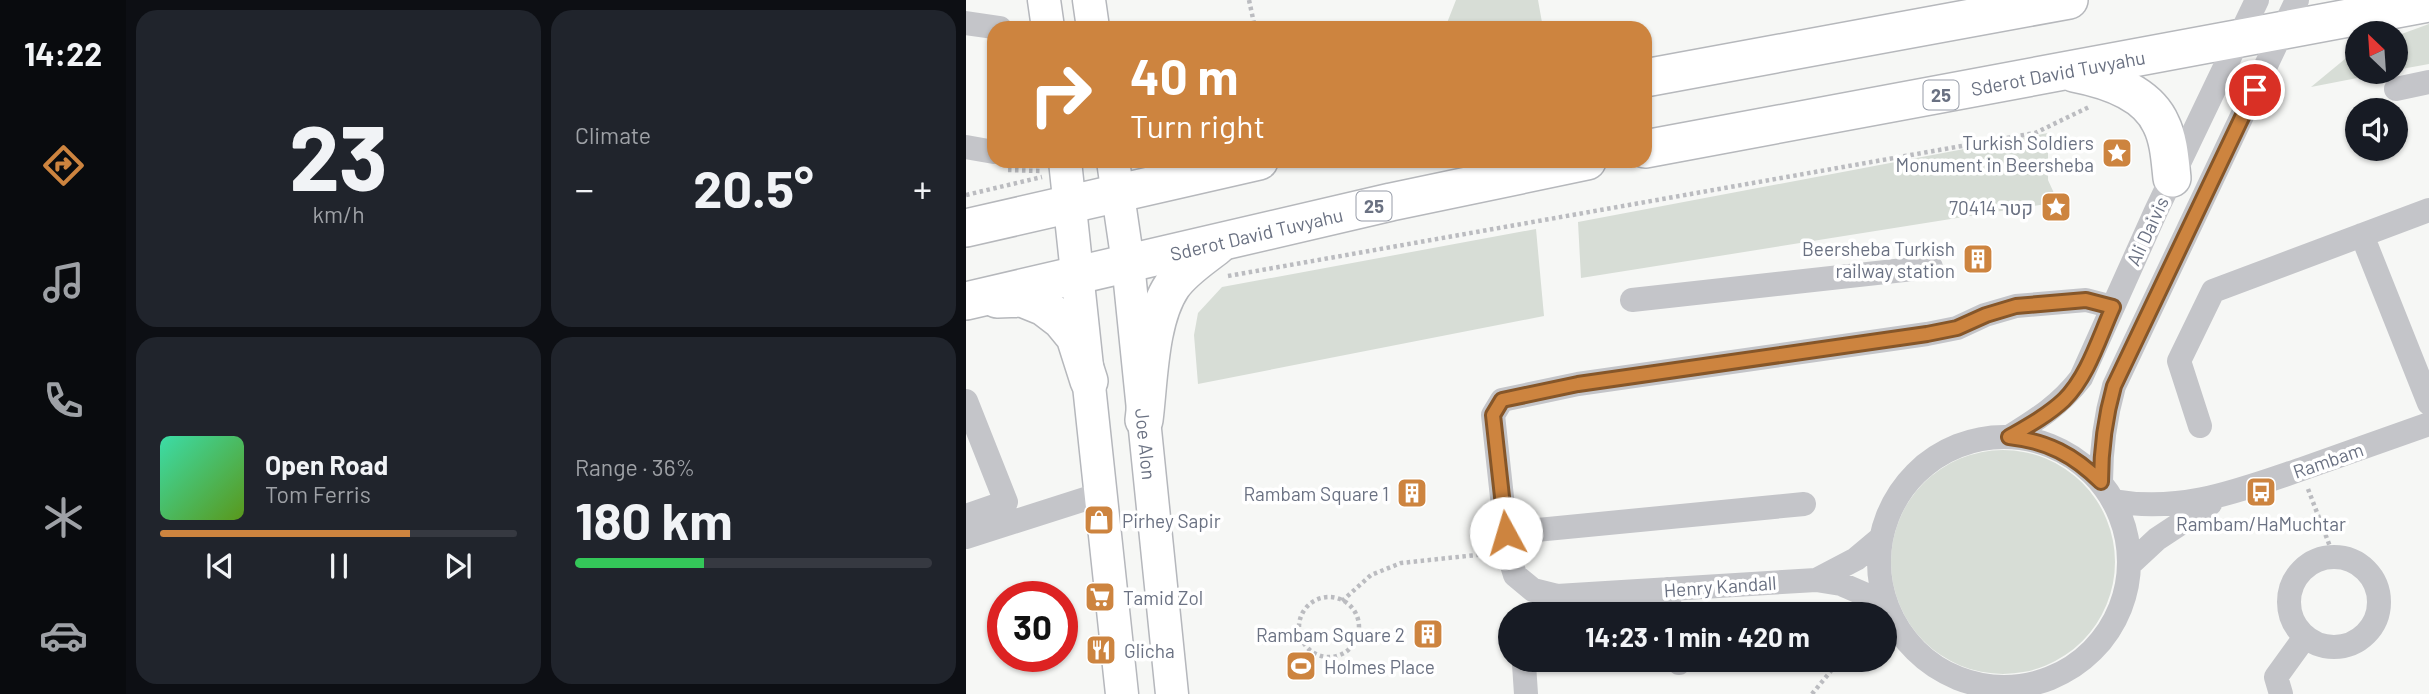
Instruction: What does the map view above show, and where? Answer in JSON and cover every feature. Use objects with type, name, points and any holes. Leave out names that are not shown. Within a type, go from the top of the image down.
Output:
[{"type":"highway","points":[[1652,77],[2069,0]]},
{"type":"highway","name":"Sderot David Tuvyahu","points":[[1652,148],[2238,41],[2289,16],[2429,4]]},
{"type":"highway","points":[[2066,72],[2091,76],[2124,90],[2147,104],[2161,123],[2167,140],[2172,178]]},
{"type":"highway","points":[[966,228],[1068,179],[1205,168]]},
{"type":"highway","name":"Sderot David Tuvyahu","points":[[967,300],[1128,262],[1225,259],[1391,202],[1554,168]]},
{"type":"highway","points":[[1144,420],[1154,337],[1162,308],[1172,286],[1191,265],[1225,259]]},
{"type":"highway","points":[[967,300],[1022,298],[1044,307],[1061,320],[1075,337],[1089,381]]},
{"type":"main road","points":[[1044,0],[1047,21]]},
{"type":"main road","points":[[1089,0],[1092,21]]},
{"type":"main road","name":"Joe Alon","points":[[1115,177],[1128,262],[1172,694]]},
{"type":"main road","points":[[1068,179],[1120,691]]},
{"type":"street","name":"Ali Daivis","points":[[2009,437],[2064,400],[2081,378],[2257,0]]},
{"type":"street","name":"Ali Daivis","points":[[2107,492],[2104,426],[2114,386],[2289,16]]},
{"type":"street","points":[[966,23],[987,26]]},
{"type":"street","points":[[2396,89],[2429,82]]},
{"type":"street","points":[[966,147],[987,156]]},
{"type":"street","points":[[2200,426],[2179,360],[2213,291],[2429,210]]},
{"type":"street","points":[[2362,235],[2429,403]]},
{"type":"street","points":[[1632,300],[1931,267]]},
{"type":"street","name":"Henry Kandall","points":[[1883,602],[1841,584],[1816,580],[1557,596],[1533,590],[1515,575],[1507,542],[1493,415],[1502,400],[1578,384],[1927,334],[1957,328],[2016,306],[2086,300],[2113,307]]},
{"type":"street","points":[[966,401],[1006,502],[966,516]]},
{"type":"street","name":"Rambam","points":[[2107,492],[2138,505],[2162,506],[2226,495],[2429,424]]},
{"type":"street","points":[[1885,602],[1880,583],[1881,538],[1892,505],[1903,488],[1932,460],[1969,442],[2009,437],[2035,441],[2059,449],[2075,459],[2107,492],[2127,538],[2129,565],[2120,606],[2101,640],[2076,663],[2035,688],[1991,686],[1957,677],[1941,669],[1916,651],[1897,624]]},
{"type":"street","points":[[966,537],[1101,494]]},
{"type":"street","name":"Rambam","points":[[2129,565],[2157,539],[2226,495]]},
{"type":"street","points":[[1507,542],[1804,504]]},
{"type":"street","name":"Henry Kandall","points":[[1816,580],[1856,559],[1881,538]]},
{"type":"street","points":[[2334,557],[2349,559],[2363,567],[2373,579],[2379,594],[2379,608],[2374,623],[2364,636],[2351,644],[2318,645],[2305,638],[2295,625],[2289,611],[2289,595],[2294,580],[2304,568],[2318,560],[2334,557]]},
{"type":"street","points":[[1668,589],[1670,602]]},
{"type":"street","points":[[2281,694],[2276,677],[2305,638]]},
{"type":"street","points":[[1941,669],[1949,694]]},
{"type":"street","points":[[1524,672],[1525,694]]},
{"type":"path","points":[[1249,0],[1254,21]]},
{"type":"path","points":[[1225,259],[2035,134],[2124,90]]},
{"type":"path","points":[[1026,168],[1068,179]]},
{"type":"path","points":[[966,195],[1068,179]]},
{"type":"path","points":[[2301,469],[2334,557]]},
{"type":"path","points":[[1342,601],[1371,575],[1401,563],[1507,542]]},
{"type":"path","points":[[1321,598],[1342,601],[1356,616],[1359,626],[1357,637],[1352,646],[1338,656],[1317,656],[1305,646],[1300,637],[1300,617],[1306,608],[1321,598]]},
{"type":"path","points":[[1812,694],[1830,672]]},
{"type":"shaded area","points":[[1456,0],[1538,0],[1542,21],[1448,21]]},
{"type":"shaded area","points":[[2429,24],[2429,64],[2408,68],[2408,32]]},
{"type":"shaded area","points":[[2345,59],[2345,80],[2311,87]]},
{"type":"shaded area","points":[[2048,133],[2048,180],[2058,202],[1581,278],[1578,222]]},
{"type":"shaded area","points":[[1536,229],[1544,316],[1198,384],[1194,335],[1198,313],[1222,287]]},
{"type":"shaded area","points":[[1992,450],[2014,450],[2056,463],[2074,475],[2090,491],[2107,519],[2115,562],[2107,605],[2090,633],[2074,649],[2046,666],[2014,674],[1992,674],[1950,661],[1932,649],[1916,633],[1899,605],[1891,573],[1891,551],[1904,509],[1916,491],[1932,475],[1960,458]]},
{"type":"place","name":"Turkish Soldiers Monument in Beersheba","points":[[2117,153]]},
{"type":"place","name":"קטר 70414","points":[[2056,207]]},
{"type":"place","name":"Beersheba Turkish railway station","points":[[1978,259]]},
{"type":"place","name":"Rambam/HaMuchtar","points":[[2261,492]]},
{"type":"place","name":"Rambam Square 1","points":[[1412,493]]},
{"type":"place","name":"Pirhey Sapir","points":[[1099,520]]},
{"type":"place","name":"Tamid Zol","points":[[1100,597]]},
{"type":"place","name":"Rambam Square 2","points":[[1428,634]]},
{"type":"place","name":"Glicha","points":[[1101,650]]},
{"type":"place","name":"Holmes Place","points":[[1301,666]]},
{"type":"route","points":[[1506,533],[1493,415],[1502,400],[1578,384],[1927,334],[1957,328],[2016,306],[2044,303],[2086,300],[2113,307],[2081,378],[2064,400],[2009,437],[2043,443],[2059,449],[2101,482],[2101,449],[2106,414],[2114,386],[2255,90]]}]
